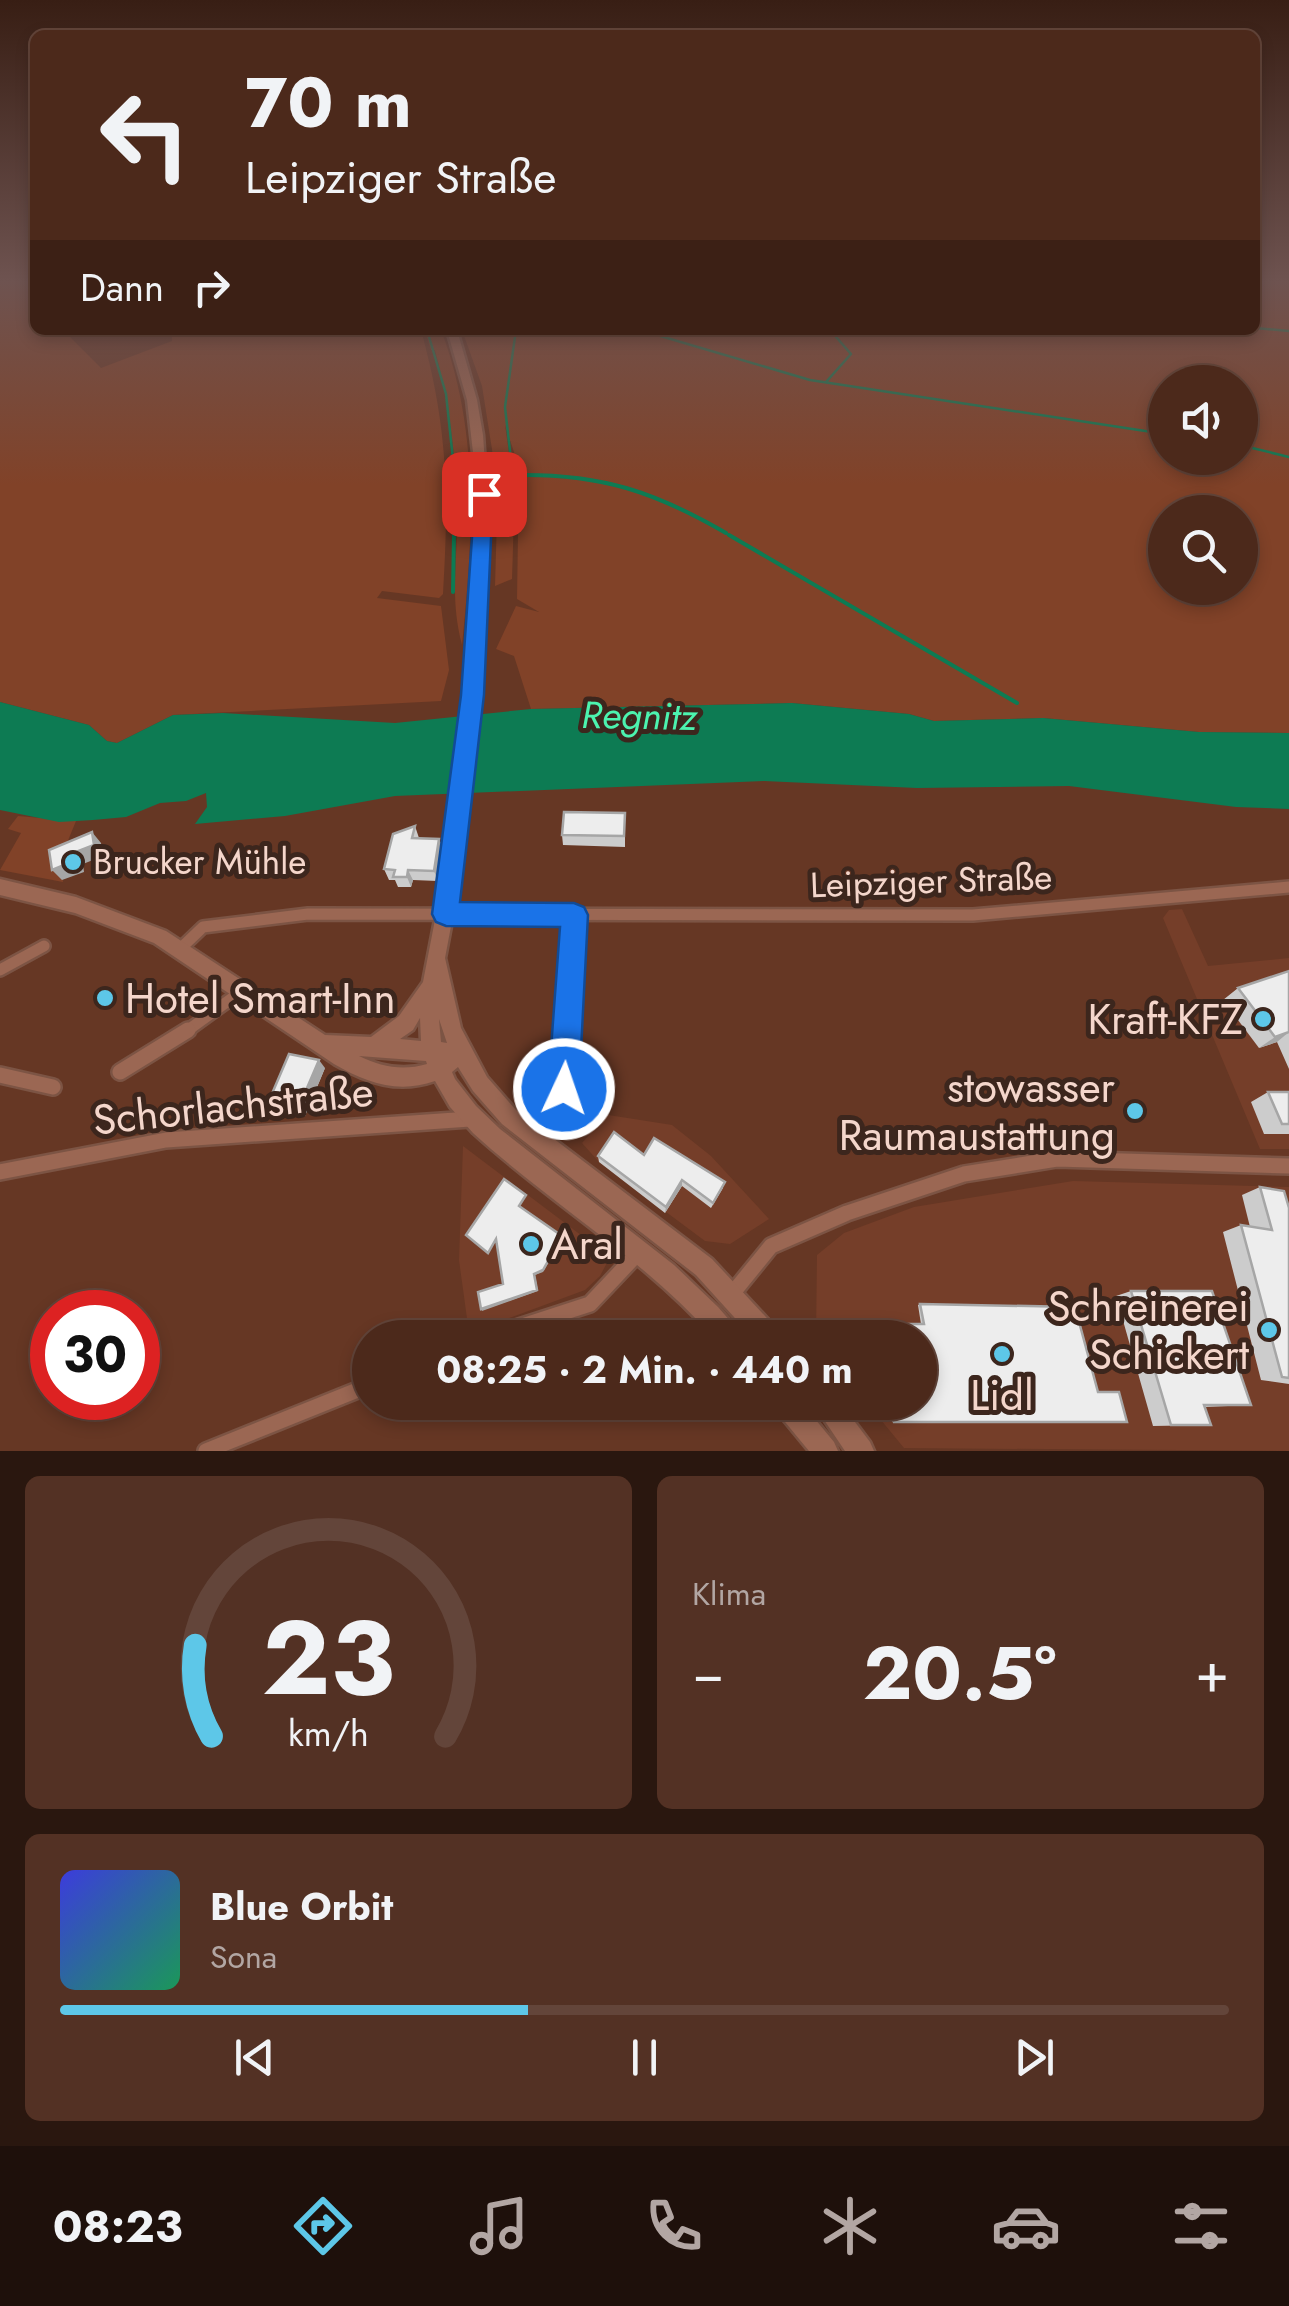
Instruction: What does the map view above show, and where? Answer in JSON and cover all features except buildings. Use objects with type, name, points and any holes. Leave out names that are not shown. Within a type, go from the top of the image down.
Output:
[{"type":"main road","points":[[371,1048],[406,1023],[428,985],[446,914],[462,798],[484,520],[477,414],[458,349]]},
{"type":"main road","points":[[0,887],[128,922],[180,950],[356,1066],[389,1079],[415,1079],[437,1061],[459,1054]]},
{"type":"main road","points":[[438,950],[444,1004],[459,1054],[476,1082],[509,1117],[666,1236],[732,1294],[754,1320]]},
{"type":"main road","points":[[428,985],[437,1061],[474,1119],[640,1252],[715,1320]]},
{"type":"main road","points":[[323,1043],[437,1061]]},
{"type":"main road","points":[[799,1420],[825,1451]]},
{"type":"main road","points":[[838,1420],[861,1451]]},
{"type":"street","name":"Leipziger Straße","points":[[180,950],[195,932],[216,924],[308,914],[972,915],[1289,887]]},
{"type":"street","points":[[564,1089],[574,915]]},
{"type":"street","points":[[0,970],[44,946]]},
{"type":"street","points":[[120,1072],[199,1024],[243,990]]},
{"type":"street","points":[[0,1076],[54,1088]]},
{"type":"street","name":"Schorlachstraße","points":[[0,1172],[166,1140],[474,1119]]},
{"type":"street","points":[[732,1294],[771,1246],[847,1212],[964,1174],[1057,1158],[1289,1166]]},
{"type":"street","points":[[541,1320],[590,1304],[640,1252]]},
{"type":"street","points":[[206,1451],[352,1391]]},
{"type":"shaded area","points":[[0,349],[82,349],[101,368],[152,349],[426,349],[437,398],[444,461],[443,594],[439,598],[382,591],[377,598],[441,606],[449,670],[441,701],[173,715],[117,743],[107,741],[89,725],[0,702]]},
{"type":"shaded area","points":[[447,349],[468,447],[469,565],[462,645],[455,598],[457,499],[452,434],[435,350],[431,350]]},
{"type":"shaded area","points":[[469,349],[1289,349],[1289,733],[1199,732],[1043,718],[934,721],[909,714],[792,703],[531,709],[514,656],[496,649],[516,606],[539,612],[517,599],[519,467],[505,425],[510,460],[494,462],[482,386]]},
{"type":"shaded area","points":[[514,515],[512,579],[495,586],[497,517]]},
{"type":"shaded area","points":[[18,816],[76,821],[60,860],[63,882],[0,870],[21,833],[8,829]]},
{"type":"shaded area","points":[[1182,909],[1208,966],[1289,958],[1289,1149],[1260,1149],[1163,918],[1169,910]]},
{"type":"shaded area","points":[[602,1114],[672,1125],[711,1156],[769,1219],[730,1244],[705,1241],[599,1162],[582,1143]]},
{"type":"shaded area","points":[[463,1146],[610,1257],[600,1276],[585,1290],[504,1320],[467,1320],[459,1260]]},
{"type":"shaded area","points":[[1073,1181],[1289,1187],[1289,1451],[904,1448],[881,1420],[937,1420],[937,1320],[816,1320],[817,1255],[844,1233],[914,1207]]},
{"type":"water","name":"Regnitz","points":[[0,702],[89,725],[107,741],[117,743],[173,715],[223,713],[395,723],[531,709],[792,703],[909,714],[934,721],[1043,718],[1199,732],[1289,733],[1289,809],[1236,807],[1069,786],[917,788],[764,781],[395,796],[285,816],[195,824],[207,807],[206,793],[186,801],[160,803],[126,817],[59,822],[0,810]]},
{"type":"waterway","points":[[433,349],[446,394],[454,469]]},
{"type":"waterway","points":[[512,469],[505,407],[513,349]]},
{"type":"waterway","points":[[704,349],[810,380],[1148,431]]},
{"type":"waterway","points":[[826,382],[851,354],[846,349]]},
{"type":"waterway","points":[[1258,449],[1289,457]]},
{"type":"waterway","points":[[454,466],[455,477]]},
{"type":"waterway","points":[[512,466],[513,474]]},
{"type":"waterway","points":[[453,592],[455,478],[515,475]]},
{"type":"waterway","points":[[519,475],[576,478],[627,488],[675,506],[726,533]]},
{"type":"waterway","points":[[729,535],[1017,703]]},
{"type":"place","name":"Brucker Mühle","points":[[73,862]]},
{"type":"place","name":"Hotel Smart-Inn","points":[[105,998]]},
{"type":"place","name":"Kraft-KFZ","points":[[1263,1019]]},
{"type":"place","name":"stowasser Raumaustattung","points":[[1135,1111]]},
{"type":"place","name":"Aral","points":[[531,1244]]},
{"type":"place","name":"Schreinerei Schickert","points":[[1269,1330]]},
{"type":"place","name":"Lidl","points":[[1002,1354]]},
{"type":"route","points":[[484,494],[472,695],[460,823],[446,914],[574,915],[564,1089]]}]
